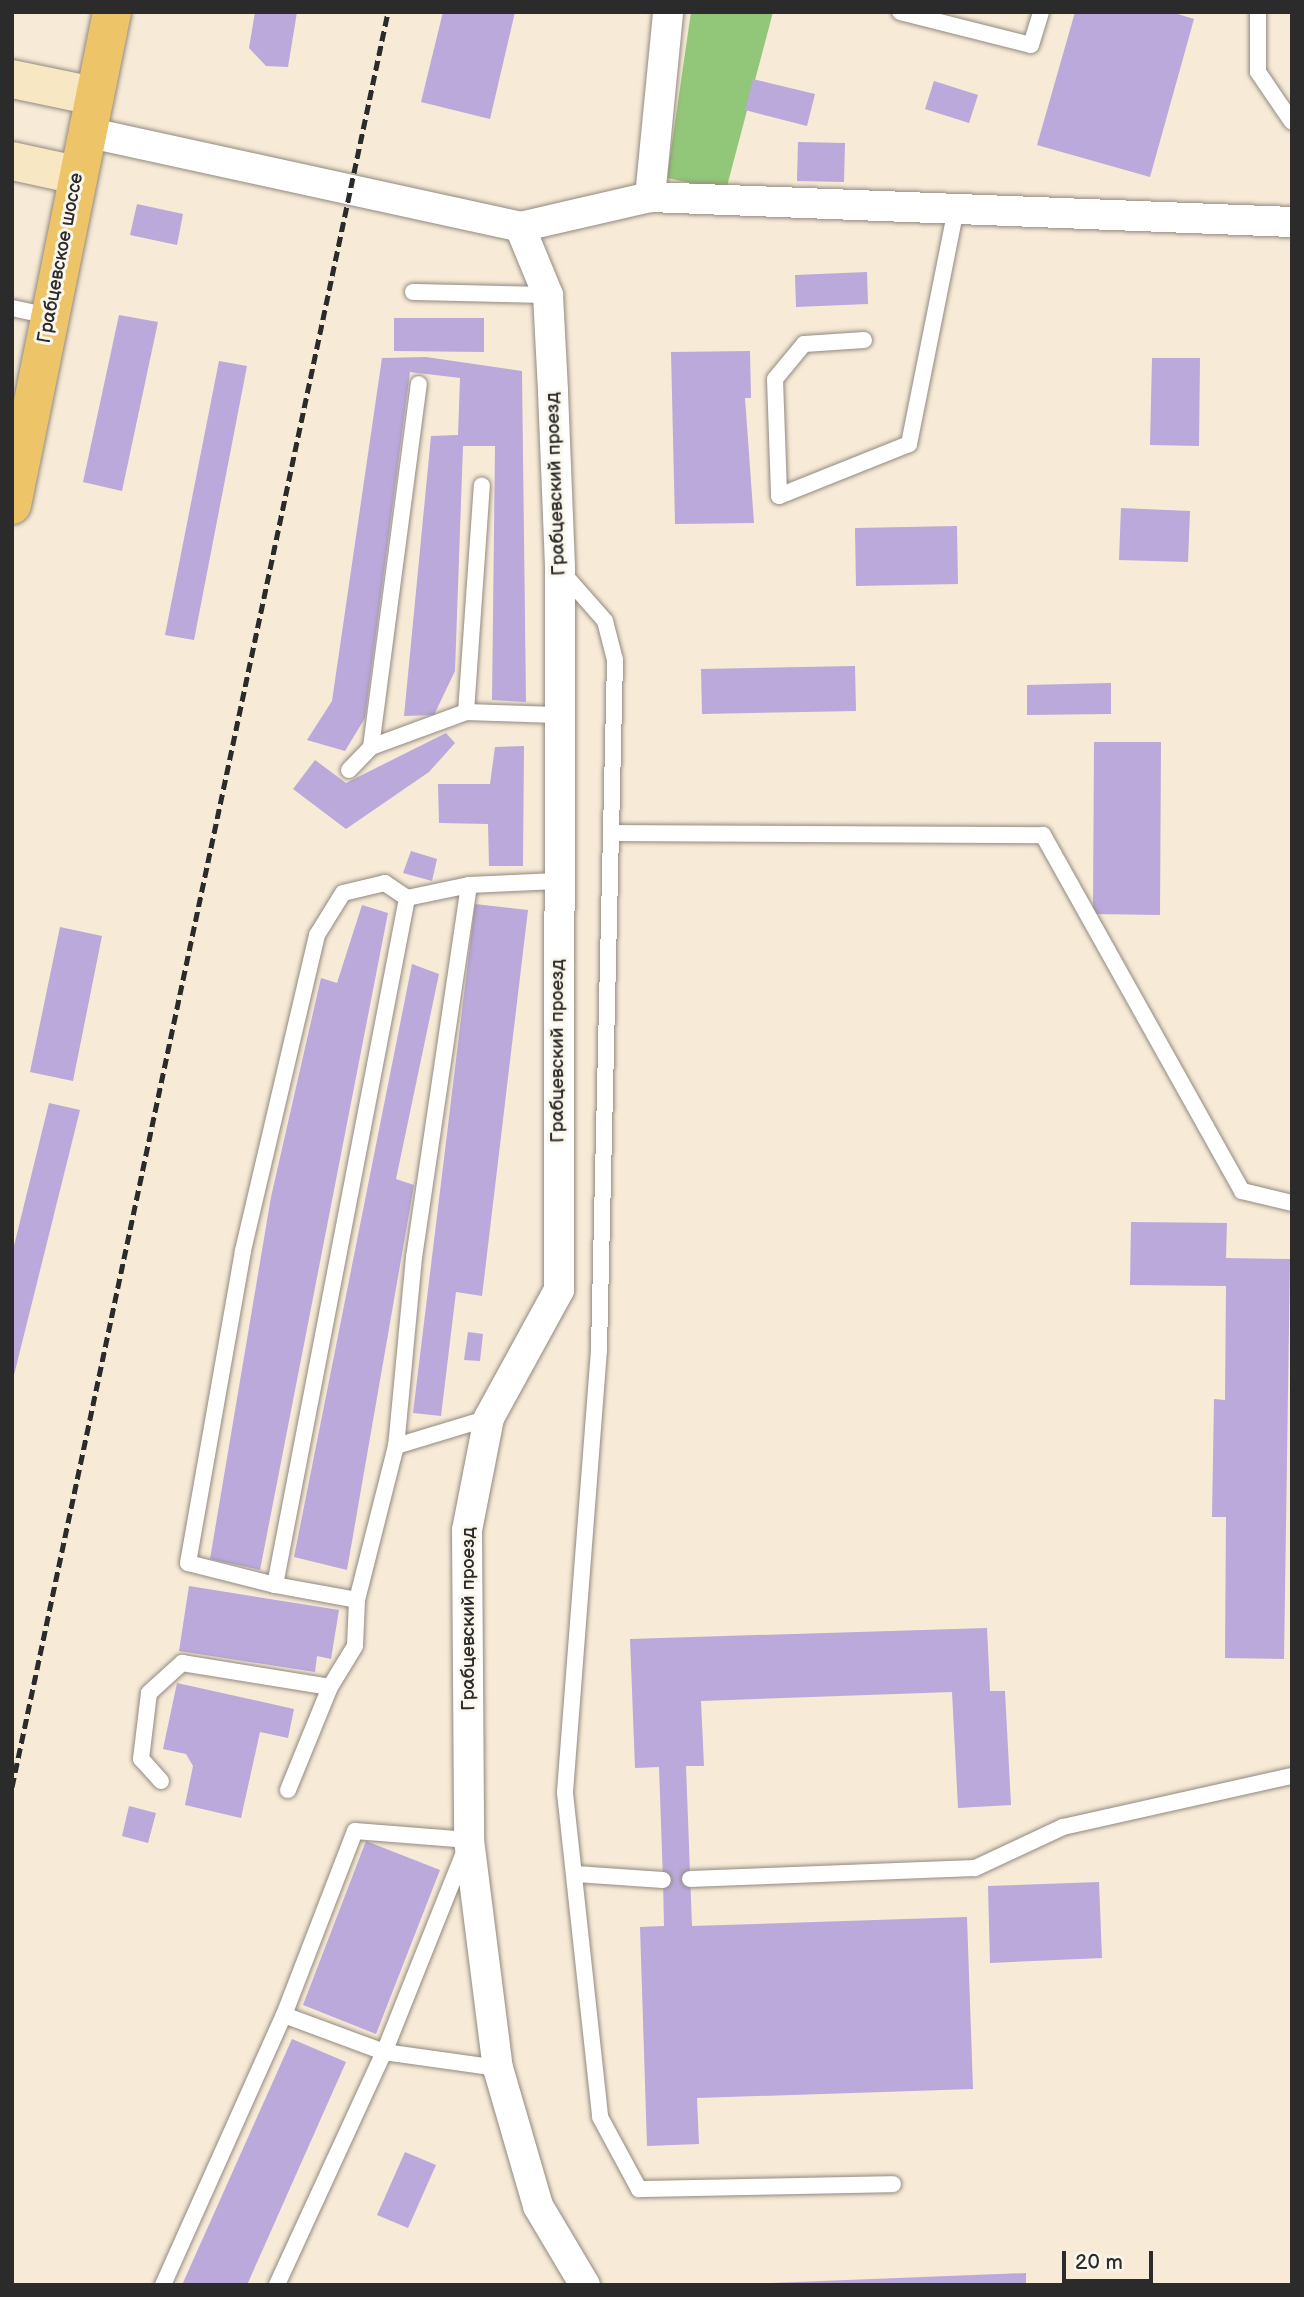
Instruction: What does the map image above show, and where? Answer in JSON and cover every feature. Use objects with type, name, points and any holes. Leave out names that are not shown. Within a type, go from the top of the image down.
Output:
[{"type":"main road","name":"Грабцевское шоссе","points":[[12,505],[112,12]]},
{"type":"street","points":[[650,197],[668,12]]},
{"type":"street","points":[[12,79],[94,96]]},
{"type":"street","points":[[86,132],[520,227],[650,197],[1292,222]]},
{"type":"street","points":[[12,161],[77,174]]},
{"type":"street","name":"Грабцевский проезд","points":[[520,227],[548,295],[559,569],[556,715],[559,1290],[489,1418],[467,1530],[469,1840],[498,2068],[538,2206],[585,2285]]},
{"type":"lane","points":[[900,12],[1031,45],[1041,12]]},
{"type":"lane","points":[[1258,12],[1258,72],[1292,121]]},
{"type":"lane","points":[[864,340],[804,344],[775,379],[779,496],[909,444],[956,209]]},
{"type":"lane","points":[[413,292],[548,295]]},
{"type":"lane","points":[[12,308],[49,316]]},
{"type":"lane","points":[[371,747],[419,384]]},
{"type":"lane","points":[[466,712],[482,486]]},
{"type":"lane","points":[[559,569],[605,621],[615,660],[599,1350],[565,1793],[576,1874],[600,2117],[639,2189],[893,2184]]},
{"type":"lane","points":[[349,770],[371,747],[466,712],[556,715]]},
{"type":"lane","points":[[611,833],[1043,835],[1242,1191],[1292,1203]]},
{"type":"lane","points":[[357,1600],[275,1585],[188,1563],[243,1251],[317,934],[343,893],[385,883],[407,898],[469,885],[557,881]]},
{"type":"lane","points":[[288,1790],[330,1687],[355,1646],[357,1600],[396,1446],[414,1257],[469,885]]},
{"type":"lane","points":[[275,1585],[407,898]]},
{"type":"lane","points":[[396,1446],[489,1418]]},
{"type":"lane","points":[[161,1781],[141,1759],[149,1693],[183,1663],[330,1687]]},
{"type":"lane","points":[[690,1879],[975,1868],[1063,1827],[1292,1776]]},
{"type":"lane","points":[[163,2285],[284,2015],[355,1831],[469,1840],[384,2052],[277,2285]]},
{"type":"lane","points":[[576,1874],[663,1880]]},
{"type":"lane","points":[[284,2015],[384,2052],[498,2068]]},
{"type":"green space","points":[[691,12],[773,12],[726,190],[667,178]]},
{"type":"building","points":[[255,12],[297,12],[288,67],[266,66],[249,48]]},
{"type":"building","points":[[443,12],[515,12],[490,119],[421,102]]},
{"type":"building","points":[[1075,12],[1171,12],[1194,19],[1150,177],[1037,145]]},
{"type":"building","points":[[753,79],[815,94],[807,126],[745,110]]},
{"type":"building","points":[[934,81],[978,95],[969,123],[925,109]]},
{"type":"building","points":[[798,142],[845,143],[844,182],[797,181]]},
{"type":"building","points":[[137,204],[183,214],[177,245],[130,235]]},
{"type":"building","points":[[867,272],[868,304],[796,307],[795,275]]},
{"type":"building","points":[[119,315],[158,322],[122,491],[83,482]]},
{"type":"building","points":[[394,318],[484,318],[484,352],[394,351]]},
{"type":"building","points":[[750,351],[751,398],[745,398],[754,523],[675,524],[671,352]]},
{"type":"building","points":[[426,357],[522,371],[526,702],[492,700],[495,446],[463,446],[455,671],[434,715],[404,716],[431,436],[458,435],[460,378],[410,372],[365,718],[345,751],[307,740],[332,701],[382,358]]},
{"type":"building","points":[[1152,358],[1200,358],[1199,446],[1150,445]]},
{"type":"building","points":[[219,361],[247,366],[194,640],[165,635]]},
{"type":"building","points":[[1121,508],[1190,511],[1188,562],[1119,560]]},
{"type":"building","points":[[957,526],[958,584],[856,586],[855,528]]},
{"type":"building","points":[[855,666],[856,711],[702,714],[701,669]]},
{"type":"building","points":[[1111,683],[1111,714],[1027,715],[1027,685]]},
{"type":"building","points":[[446,733],[455,743],[429,772],[346,829],[293,789],[315,760],[346,783]]},
{"type":"building","points":[[1094,742],[1161,742],[1160,915],[1093,914]]},
{"type":"building","points":[[524,746],[523,866],[489,866],[488,824],[439,823],[438,784],[490,784],[495,747]]},
{"type":"building","points":[[411,851],[437,859],[432,881],[403,873]]},
{"type":"building","points":[[475,904],[528,910],[482,1296],[456,1292],[441,1416],[413,1413]]},
{"type":"building","points":[[362,905],[388,913],[260,1570],[210,1559],[271,1197],[321,978],[337,983]]},
{"type":"building","points":[[60,927],[102,936],[73,1081],[30,1072]]},
{"type":"building","points":[[412,964],[439,974],[396,1179],[414,1185],[347,1570],[294,1557]]},
{"type":"building","points":[[49,1103],[80,1110],[12,1383],[12,1254]]},
{"type":"building","points":[[1131,1222],[1227,1223],[1226,1258],[1290,1259],[1284,1659],[1225,1658],[1226,1517],[1212,1517],[1214,1399],[1225,1400],[1226,1286],[1130,1285]]},
{"type":"building","points":[[468,1332],[483,1334],[480,1361],[464,1360]]},
{"type":"building","points":[[189,1586],[339,1610],[331,1659],[317,1656],[315,1672],[179,1651]]},
{"type":"building","points":[[987,1628],[990,1691],[1005,1691],[1011,1805],[958,1808],[952,1692],[701,1701],[704,1766],[686,1766],[692,1926],[967,1917],[973,2089],[697,2098],[699,2144],[647,2146],[640,1927],[664,1926],[663,1880],[659,1767],[635,1768],[630,1639]]},
{"type":"building","points":[[177,1683],[294,1709],[288,1738],[260,1732],[241,1818],[185,1805],[193,1766],[186,1754],[163,1749]]},
{"type":"building","points":[[129,1806],[156,1813],[148,1843],[122,1836]]},
{"type":"building","points":[[366,1841],[440,1870],[376,2034],[303,2005]]},
{"type":"building","points":[[1099,1882],[1102,1958],[990,1963],[988,1886]]},
{"type":"building","points":[[292,2039],[346,2062],[247,2285],[182,2285]]},
{"type":"building","points":[[405,2152],[436,2165],[408,2228],[377,2215]]},
{"type":"building","points":[[1026,2273],[1026,2285],[771,2285],[771,2283]]},
{"type":"railway","points":[[12,1787],[388,12]]}]
